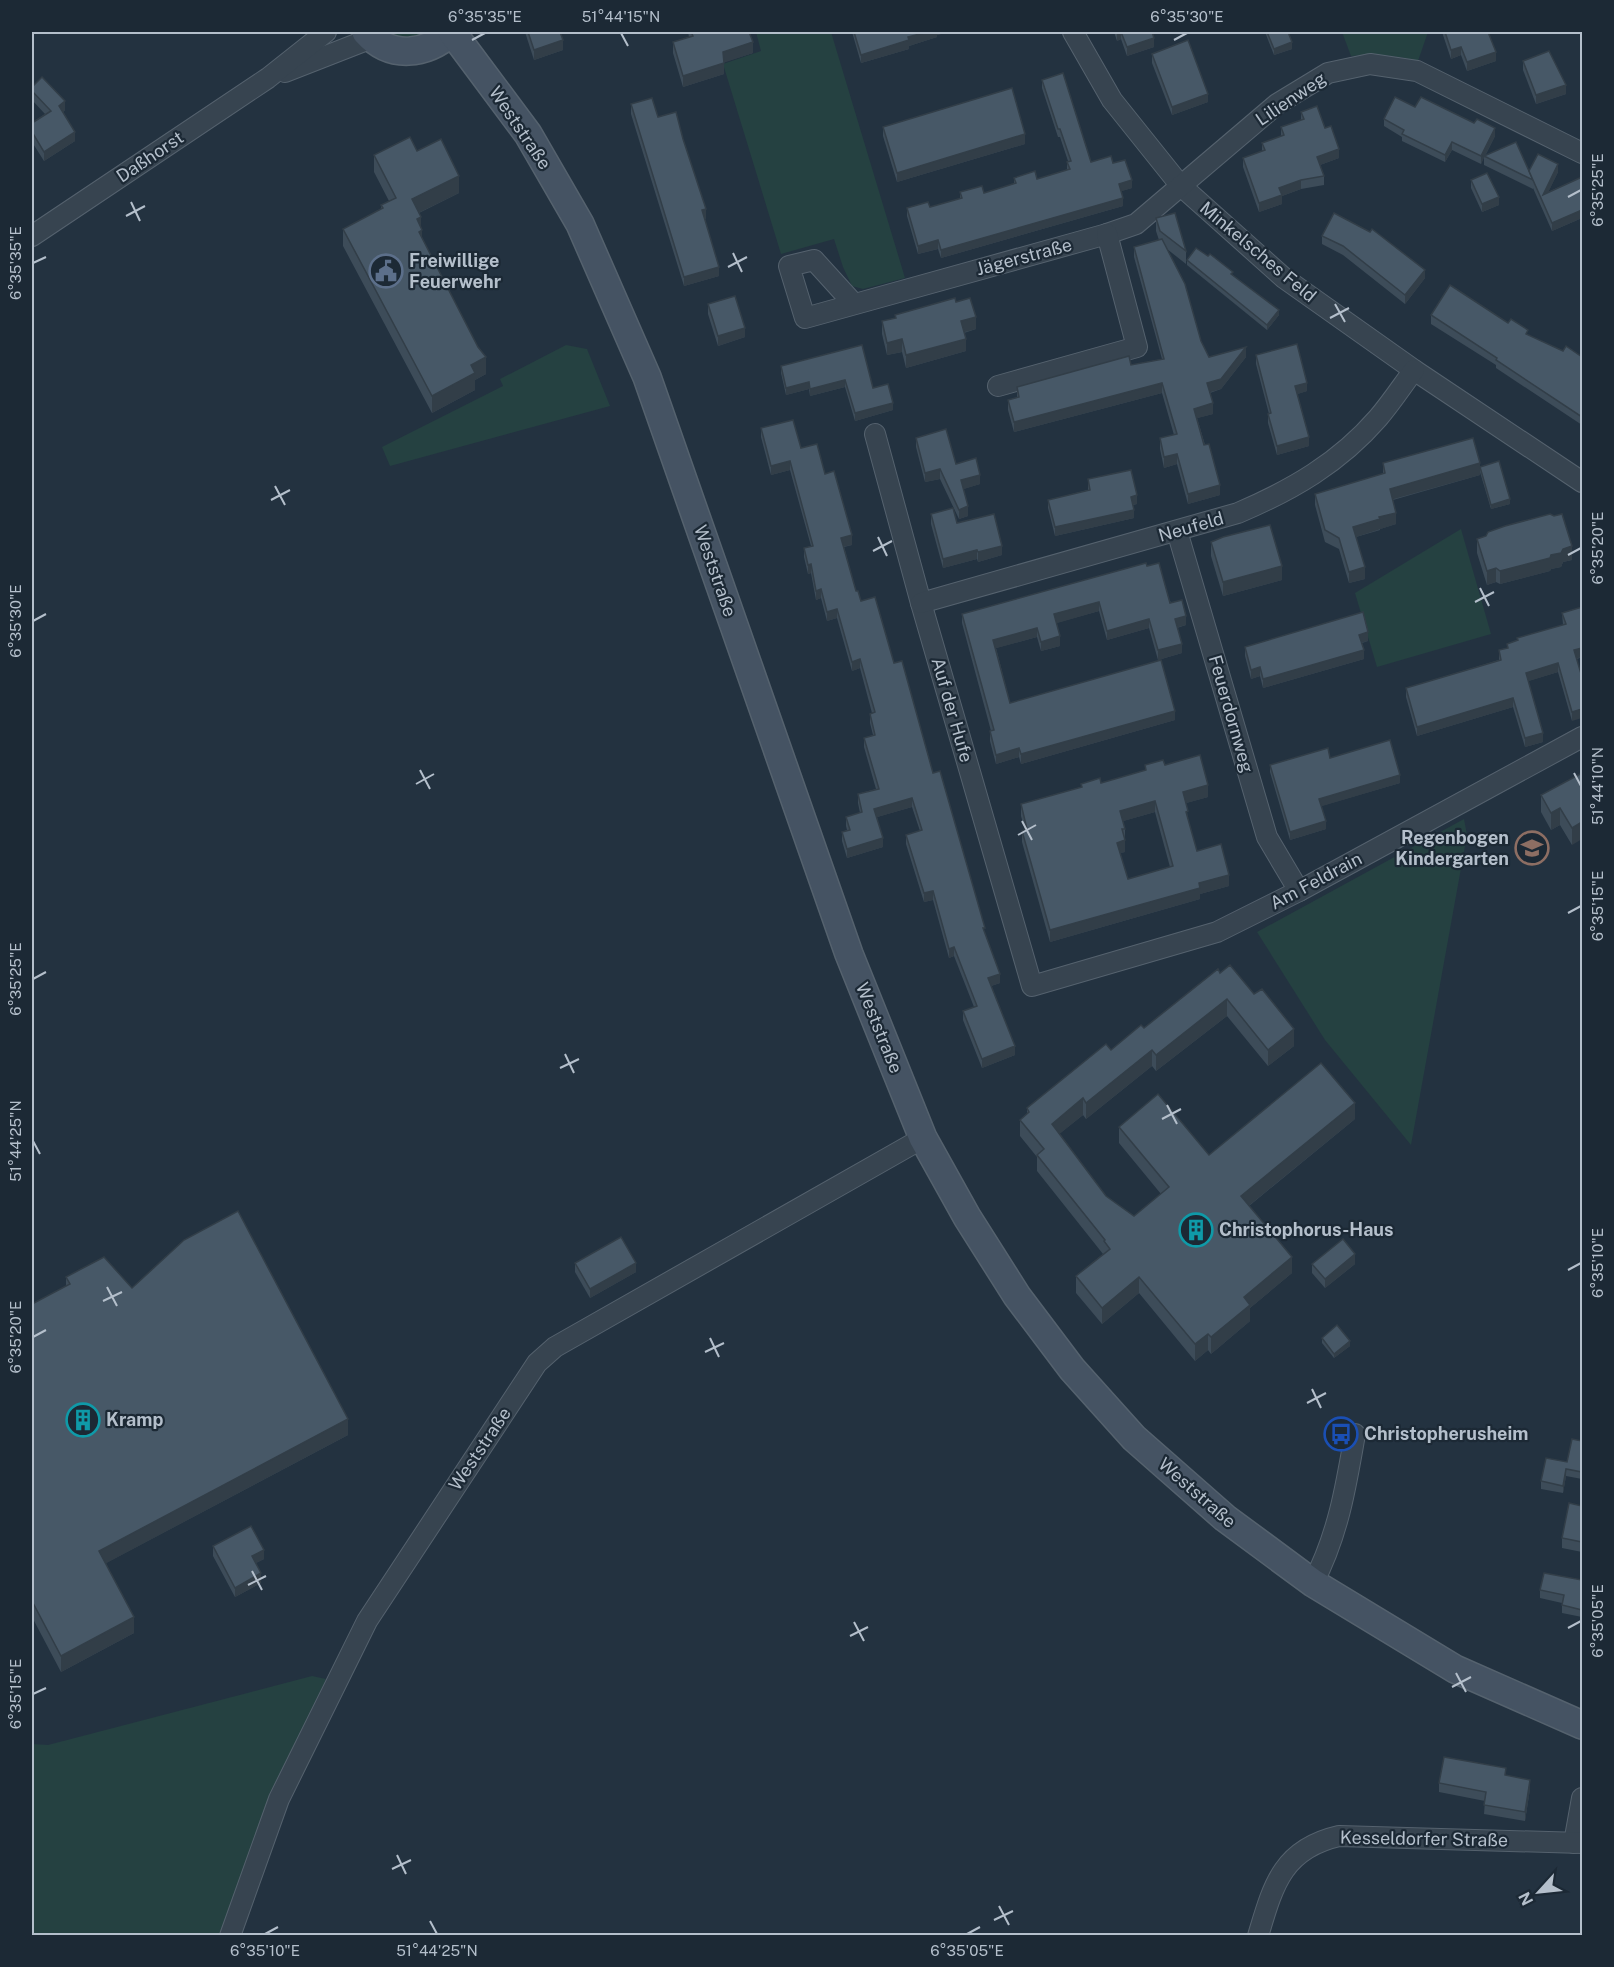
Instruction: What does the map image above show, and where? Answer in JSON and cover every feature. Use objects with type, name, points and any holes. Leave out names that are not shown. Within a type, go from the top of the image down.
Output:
[{"type":"main road","points":[[369,35],[387,48],[405,52],[422,50],[438,44],[452,32]]},
{"type":"main road","name":"Weststraße","points":[[452,32],[528,134],[580,224],[647,377],[849,954],[923,1138],[967,1217],[1017,1296],[1072,1369],[1143,1446],[1225,1518],[1313,1583],[1455,1669],[1582,1725]]},
{"type":"street","name":"Daßhorst","points":[[32,236],[268,78],[326,32]]},
{"type":"street","name":"Minkelsches Feld","points":[[1074,32],[1112,100],[1180,185],[1284,278],[1414,370],[1582,482]]},
{"type":"street","name":"Daßhorst","points":[[268,78],[369,35]]},
{"type":"street","name":"Lilienweg","points":[[1180,185],[1277,104],[1328,73],[1370,64],[1416,71],[1582,153]]},
{"type":"street","name":"Jägerstraße","points":[[854,304],[1136,224],[1180,185]]},
{"type":"street","points":[[998,386],[1137,347],[1107,234]]},
{"type":"street","name":"Neufeld","points":[[921,603],[1238,513],[1275,498],[1331,463],[1378,419],[1414,370]]},
{"type":"street","name":"Auf der Hufe","points":[[875,434],[921,603],[1032,986]]},
{"type":"street","name":"Feuerdornweg","points":[[1177,531],[1267,837],[1299,891]]},
{"type":"street","name":"Am Feldrain","points":[[1032,986],[1217,932],[1299,891],[1582,736]]},
{"type":"street","name":"Weststraße","points":[[230,1935],[279,1799],[366,1621],[537,1363],[555,1347],[923,1138]]},
{"type":"street","points":[[1313,1583],[1324,1562],[1342,1510],[1355,1434]]},
{"type":"street","name":"Kesseldorfer Straße","points":[[1258,1935],[1273,1888],[1284,1869],[1301,1852],[1326,1839],[1339,1836],[1578,1843],[1582,1798]]},
{"type":"green space","points":[[380,32],[436,32],[409,42]]},
{"type":"green space","points":[[756,32],[831,32],[905,278],[863,289],[852,286],[834,239],[781,254],[723,64],[761,51]]},
{"type":"green space","points":[[1342,32],[1428,32],[1418,61],[1385,55],[1351,56]]},
{"type":"green space","points":[[566,345],[587,349],[610,406],[390,466],[382,447],[503,386],[500,379]]},
{"type":"green space","points":[[1461,529],[1491,634],[1377,667],[1355,593]]},
{"type":"green space","points":[[1464,819],[1467,835],[1411,1145],[1325,1040],[1257,932]]},
{"type":"green space","points":[[312,1676],[326,1679],[220,1935],[32,1935],[32,1744],[48,1745]]},
{"type":"building","points":[[528,32],[560,32],[563,40],[534,50]]},
{"type":"building","points":[[691,32],[749,32],[753,42],[723,52],[724,63],[683,76],[673,42],[693,36]]},
{"type":"building","points":[[854,32],[927,32],[861,55]]},
{"type":"building","points":[[1121,32],[1152,32],[1154,38],[1127,47]]},
{"type":"building","points":[[1267,32],[1288,32],[1292,42],[1274,49]]},
{"type":"building","points":[[1445,32],[1488,32],[1496,52],[1467,62],[1461,47],[1451,50]]},
{"type":"building","points":[[1188,40],[1208,94],[1172,107],[1152,54]]},
{"type":"building","points":[[1549,51],[1566,85],[1536,95],[1523,61]]},
{"type":"building","points":[[1063,73],[1091,162],[1111,156],[1113,163],[1125,160],[1132,180],[1119,184],[1123,198],[941,250],[938,240],[918,246],[907,208],[928,202],[930,207],[962,198],[960,192],[982,186],[984,193],[1016,183],[1014,178],[1035,171],[1037,179],[1070,169],[1067,162],[1071,161],[1042,80]]},
{"type":"building","points":[[42,77],[65,101],[59,106],[75,132],[44,152],[32,132],[32,123],[51,111],[32,91],[32,87]]},
{"type":"building","points":[[1012,88],[1025,134],[897,173],[883,127]]},
{"type":"building","points":[[1395,97],[1415,107],[1421,97],[1474,123],[1477,119],[1495,128],[1481,156],[1452,142],[1445,155],[1402,134],[1404,130],[1384,119]]},
{"type":"building","points":[[652,98],[658,117],[676,112],[706,209],[702,210],[719,267],[684,277],[631,104]]},
{"type":"building","points":[[1317,106],[1325,128],[1331,126],[1339,149],[1317,157],[1324,176],[1301,180],[1279,188],[1282,195],[1259,203],[1243,158],[1265,150],[1262,143],[1284,135],[1281,127],[1304,119],[1301,112]]},
{"type":"building","points":[[410,137],[417,151],[441,139],[459,176],[412,199],[421,217],[417,219],[422,230],[419,232],[478,347],[486,357],[471,365],[475,373],[432,396],[343,229],[383,208],[381,205],[396,198],[374,155]]},
{"type":"building","points":[[1516,142],[1533,180],[1484,156]]},
{"type":"building","points":[[1538,154],[1558,164],[1543,195],[1582,177],[1582,210],[1552,223],[1529,171]]},
{"type":"building","points":[[1487,173],[1499,197],[1482,204],[1471,180]]},
{"type":"building","points":[[1175,213],[1186,251],[1160,231],[1156,218]]},
{"type":"building","points":[[1334,213],[1370,232],[1372,229],[1425,270],[1405,295],[1343,246],[1322,236]]},
{"type":"building","points":[[1162,239],[1185,284],[1201,341],[1209,357],[1246,347],[1221,379],[1207,383],[1213,403],[1194,409],[1204,445],[1209,444],[1220,485],[1188,494],[1177,454],[1164,457],[1160,438],[1177,434],[1162,383],[1014,422],[1008,400],[1019,397],[1017,387],[1129,356],[1131,365],[1164,359],[1134,247]]},
{"type":"building","points":[[1196,248],[1208,256],[1210,254],[1233,272],[1231,274],[1279,310],[1267,325],[1187,260]]},
{"type":"building","points":[[1450,285],[1508,323],[1511,319],[1528,330],[1526,334],[1563,351],[1566,346],[1582,357],[1582,417],[1431,315]]},
{"type":"building","points":[[735,296],[745,328],[718,336],[708,304]]},
{"type":"building","points":[[955,298],[956,302],[970,298],[976,317],[961,321],[966,339],[906,355],[902,339],[887,343],[882,321],[896,318],[895,315]]},
{"type":"building","points":[[1297,344],[1307,383],[1295,386],[1309,437],[1277,446],[1256,355]]},
{"type":"building","points":[[862,345],[873,388],[888,384],[893,403],[855,413],[845,380],[810,389],[809,382],[786,388],[781,366]]},
{"type":"building","points":[[793,420],[801,448],[817,444],[825,474],[834,471],[852,535],[841,538],[856,591],[861,601],[875,597],[894,663],[902,661],[933,773],[940,771],[985,928],[983,928],[1000,974],[988,978],[1015,1046],[982,1059],[963,1011],[977,1006],[954,947],[949,949],[933,891],[924,893],[906,835],[922,830],[912,798],[874,809],[883,838],[847,849],[842,832],[850,830],[846,817],[862,812],[858,794],[879,789],[864,738],[875,735],[870,714],[875,712],[860,659],[852,662],[837,609],[827,612],[821,589],[816,591],[811,564],[808,565],[804,548],[813,546],[790,461],[771,466],[761,428]]},
{"type":"building","points":[[946,429],[956,464],[976,458],[980,475],[961,480],[968,506],[959,510],[940,469],[925,473],[916,438]]},
{"type":"building","points":[[1473,438],[1480,463],[1390,489],[1396,513],[1353,527],[1365,567],[1349,572],[1339,538],[1325,530],[1315,494],[1385,473],[1383,463]]},
{"type":"building","points":[[1499,461],[1510,499],[1491,505],[1480,467]]},
{"type":"building","points":[[1131,470],[1137,495],[1131,497],[1134,510],[1055,527],[1048,500],[1090,490],[1088,479]]},
{"type":"building","points":[[953,508],[957,523],[994,514],[1002,546],[943,559],[931,514]]},
{"type":"building","points":[[1550,514],[1554,516],[1562,514],[1572,546],[1563,549],[1561,553],[1551,555],[1550,558],[1500,571],[1496,568],[1487,571],[1477,539],[1505,526]]},
{"type":"building","points":[[1270,525],[1282,566],[1223,582],[1211,542]]},
{"type":"building","points":[[1146,563],[1147,566],[1159,563],[1170,603],[1182,600],[1186,616],[1175,619],[1182,644],[1158,650],[1149,619],[1107,631],[1099,602],[1054,614],[1060,636],[1041,642],[1037,628],[993,640],[1010,703],[1161,660],[1175,711],[1021,754],[1019,748],[996,755],[990,731],[994,730],[962,614]]},
{"type":"building","points":[[1582,607],[1582,648],[1574,650],[1582,677],[1582,709],[1572,712],[1558,663],[1526,673],[1543,733],[1525,738],[1513,698],[1417,727],[1406,688],[1501,660],[1499,650],[1508,648],[1507,644],[1518,640],[1517,638],[1566,624],[1562,613]]},
{"type":"building","points":[[1363,612],[1368,632],[1359,635],[1364,650],[1263,679],[1260,667],[1251,670],[1245,647]]},
{"type":"building","points":[[1390,740],[1400,775],[1319,799],[1326,821],[1290,832],[1270,765],[1328,748],[1330,758]]},
{"type":"building","points":[[1200,755],[1208,785],[1183,792],[1188,811],[1186,812],[1197,851],[1221,844],[1229,875],[1199,883],[1200,888],[1050,930],[1022,831],[1027,829],[1021,804],[1082,787],[1081,784],[1100,778],[1101,783],[1146,770],[1145,765],[1163,760],[1165,765]],"holes":[[[1155,801],[1173,866],[1128,879],[1117,843],[1125,840],[1122,829],[1125,829],[1120,811]]]},
{"type":"building","points":[[1582,773],[1582,822],[1572,828],[1560,808],[1551,813],[1541,795]]},
{"type":"building","points":[[1230,965],[1254,994],[1262,989],[1294,1029],[1268,1050],[1227,999],[1156,1055],[1152,1050],[1086,1103],[1083,1098],[1052,1124],[1106,1196],[1134,1216],[1169,1187],[1119,1127],[1158,1094],[1209,1155],[1321,1063],[1355,1103],[1241,1196],[1292,1257],[1244,1297],[1250,1305],[1211,1337],[1208,1334],[1195,1344],[1139,1277],[1102,1308],[1076,1276],[1110,1249],[1037,1155],[1044,1149],[1020,1120],[1029,1112],[1027,1108],[1106,1044],[1111,1050],[1141,1025],[1144,1028],[1218,969],[1220,973]]},
{"type":"building","points":[[238,1211],[348,1419],[99,1551],[134,1617],[61,1656],[32,1601],[32,1304],[70,1284],[66,1277],[104,1257],[132,1288],[184,1240]]},
{"type":"building","points":[[621,1237],[636,1263],[590,1289],[575,1263]]},
{"type":"building","points":[[1343,1239],[1355,1254],[1325,1279],[1312,1264]]},
{"type":"building","points":[[1337,1325],[1350,1341],[1334,1354],[1322,1338]]},
{"type":"building","points":[[1572,1439],[1582,1441],[1582,1472],[1566,1469],[1563,1486],[1541,1481],[1546,1458],[1567,1462]]},
{"type":"building","points":[[1569,1503],[1582,1506],[1582,1542],[1562,1538]]},
{"type":"building","points":[[251,1526],[264,1550],[252,1556],[261,1573],[235,1588],[213,1546]]},
{"type":"building","points":[[1544,1573],[1582,1580],[1582,1610],[1562,1605],[1564,1595],[1540,1590]]},
{"type":"building","points":[[1444,1757],[1506,1768],[1505,1775],[1530,1780],[1525,1812],[1484,1805],[1486,1792],[1439,1783]]},
{"type":"place","name":"Freiwillige Feuerwehr","points":[[386,271]]},
{"type":"place","name":"Regenbogen Kindergarten","points":[[1532,848]]},
{"type":"place","name":"Christophorus-Haus","points":[[1196,1230]]},
{"type":"place","name":"Kramp","points":[[83,1420]]},
{"type":"place","name":"Christopherusheim","points":[[1341,1434]]}]
